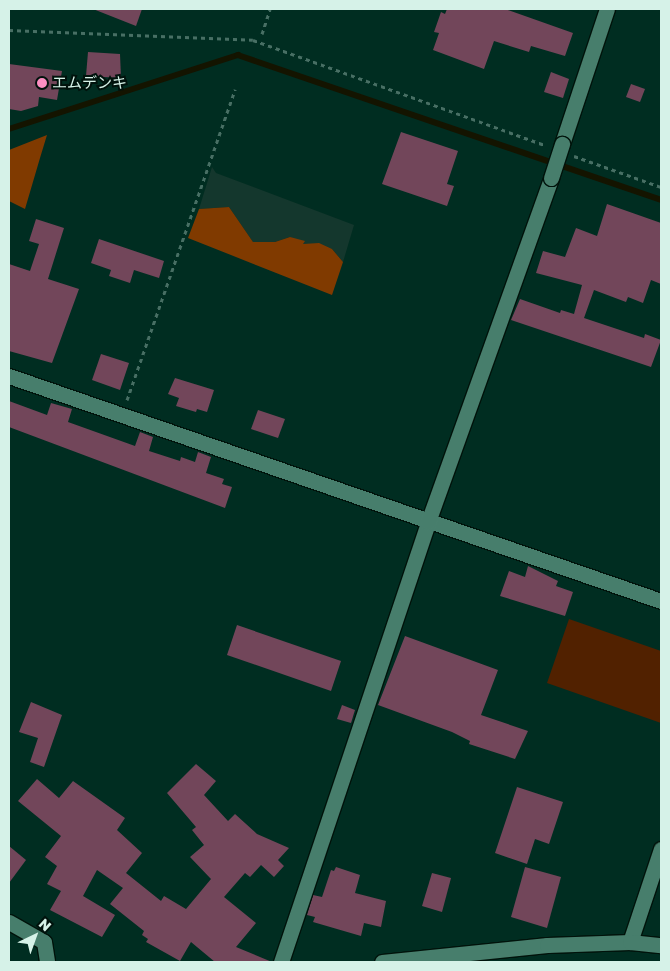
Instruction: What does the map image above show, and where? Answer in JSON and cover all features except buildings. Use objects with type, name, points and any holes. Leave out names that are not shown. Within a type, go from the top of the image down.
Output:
[{"type":"street","points":[[281,962],[428,522],[551,178],[607,9]]},
{"type":"street","points":[[9,376],[661,601]]},
{"type":"street","points":[[630,942],[661,849]]},
{"type":"street","points":[[9,922],[44,942],[47,962]]},
{"type":"street","points":[[382,962],[547,945],[630,942],[661,945]]},
{"type":"path","points":[[262,34],[270,9]]},
{"type":"path","points":[[9,30],[253,40],[560,148],[661,187]]},
{"type":"path","points":[[121,415],[235,89]]},
{"type":"shaded area","points":[[47,135],[25,209],[9,201],[9,150]]},
{"type":"shaded area","points":[[212,167],[216,173],[354,225],[343,262],[332,249],[302,245],[290,237],[275,242],[253,242],[229,207],[199,209]]},
{"type":"shaded area","points":[[229,207],[253,242],[275,242],[290,237],[305,241],[303,244],[319,243],[332,249],[343,262],[332,295],[188,238],[199,209]]},
{"type":"shaded area","points":[[569,619],[661,651],[661,723],[547,683]]},
{"type":"waterway","points":[[9,129],[238,55],[661,200]]},
{"type":"place","name":"エムデンキ","points":[[42,83]]}]
